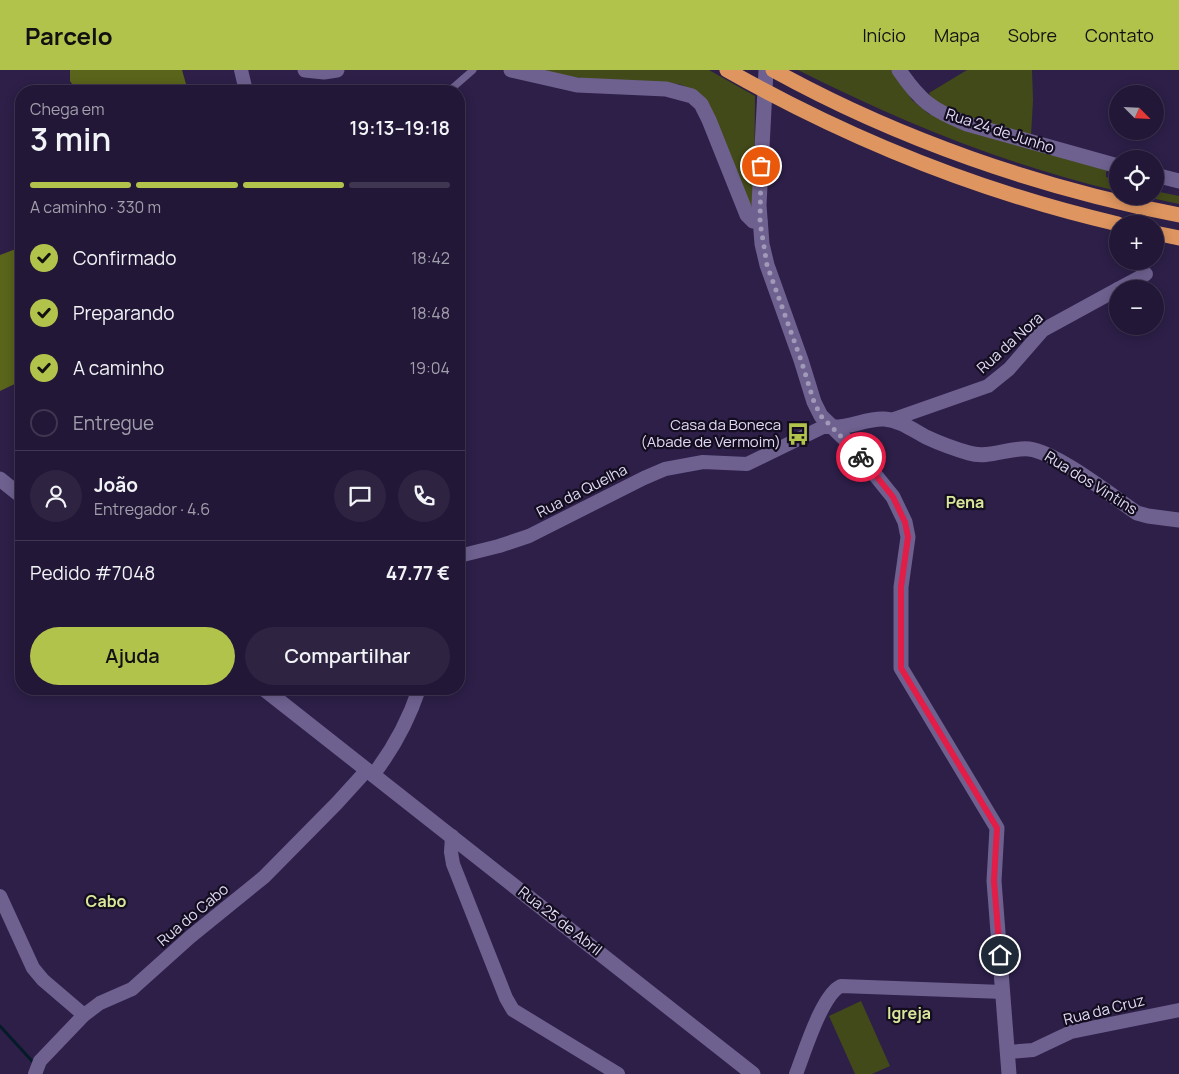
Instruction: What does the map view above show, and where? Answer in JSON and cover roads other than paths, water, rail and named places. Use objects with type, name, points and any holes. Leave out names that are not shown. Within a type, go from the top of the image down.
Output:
[{"type":"highway","points":[[727,70],[823,120],[923,164],[1012,195],[1109,222]]},
{"type":"highway","points":[[773,70],[881,122],[975,159],[1109,200],[1179,215]]},
{"type":"highway","points":[[1164,235],[1179,238]]},
{"type":"street","points":[[241,70],[244,85]]},
{"type":"street","points":[[305,70],[324,72],[337,70]]},
{"type":"street","points":[[511,70],[577,85],[666,89],[692,96],[701,104],[709,120],[747,215],[753,221],[760,222]]},
{"type":"street","points":[[766,70],[762,128],[760,222],[767,265],[814,402],[821,416],[851,445],[893,497],[905,522],[908,537],[901,587],[901,668],[997,828],[994,881],[1010,1074]]},
{"type":"street","name":"Rua 24 de Junho","points":[[898,70],[915,94],[949,117],[1109,163]]},
{"type":"street","points":[[1164,177],[1179,181]]},
{"type":"street","name":"Rua da Nora","points":[[1135,280],[1146,274]]},
{"type":"street","name":"Rua da Nora","points":[[891,420],[988,386],[1009,369],[1043,330],[1109,294]]},
{"type":"street","name":"Rua dos Vintins","points":[[832,427],[843,428],[883,419],[891,420],[969,453],[995,454],[1021,449],[1042,452],[1137,512],[1148,516],[1179,520]]},
{"type":"street","name":"Rua da Quelha","points":[[465,554],[529,536],[664,469],[703,462],[747,464],[823,427],[832,427]]},
{"type":"street","points":[[0,479],[15,491]]},
{"type":"street","name":"Rua 25 de Abril","points":[[272,695],[753,1074]]},
{"type":"street","points":[[370,772],[390,750],[407,719],[417,695]]},
{"type":"street","name":"Rua do Cabo","points":[[35,1074],[40,1061],[84,1015],[100,1003],[132,989],[190,937],[264,877],[370,772]]},
{"type":"street","points":[[452,836],[451,852],[453,864],[506,998],[513,1010],[618,1074]]},
{"type":"street","points":[[0,896],[33,968],[43,980],[84,1015]]},
{"type":"street","points":[[796,1074],[823,1006],[835,988],[847,986],[1003,992]]},
{"type":"street","name":"Rua da Cruz","points":[[1008,1052],[1033,1050],[1071,1032],[1179,1010]]},
{"type":"lane","points":[[456,85],[473,70]]},
{"type":"waterway","points":[[0,1026],[32,1061]]},
{"type":"place","name":"Casa da Boneca (Abade de Vermoim)","points":[[798,434]]},
{"type":"district","name":"Pena","points":[[965,502]]},
{"type":"district","name":"Cabo","points":[[106,901]]},
{"type":"district","name":"Igreja","points":[[909,1013]]}]
